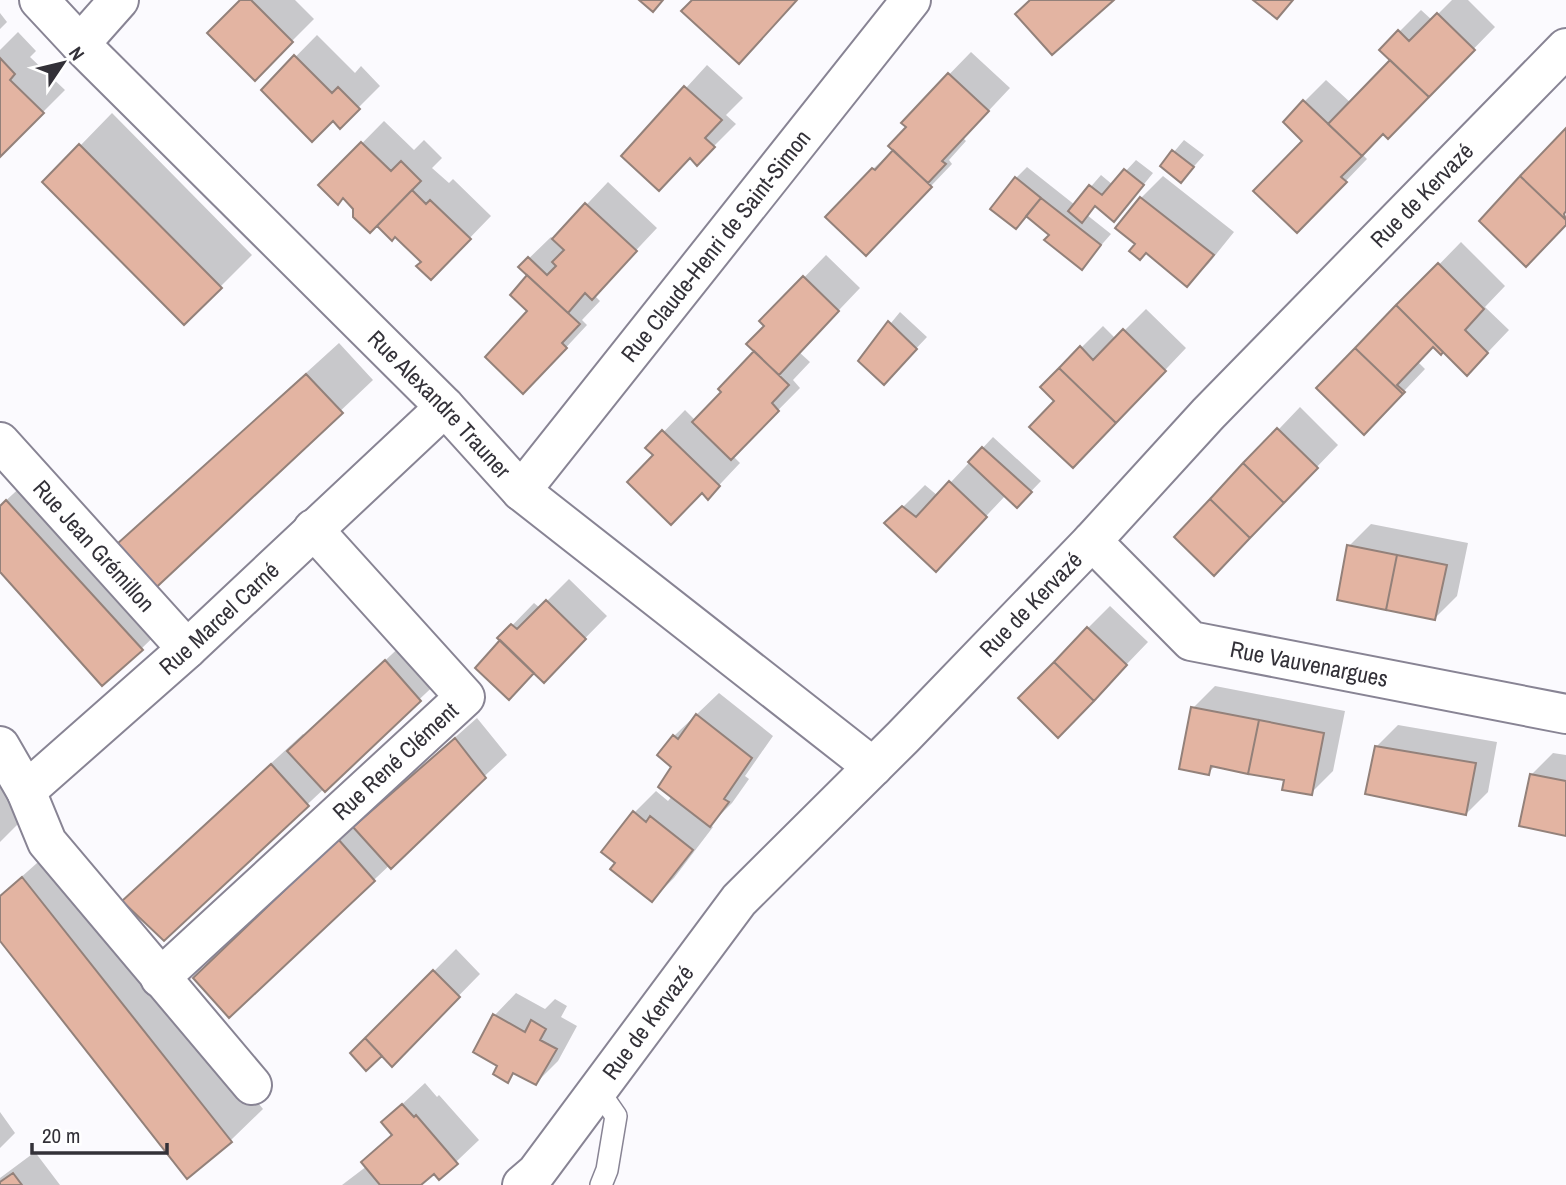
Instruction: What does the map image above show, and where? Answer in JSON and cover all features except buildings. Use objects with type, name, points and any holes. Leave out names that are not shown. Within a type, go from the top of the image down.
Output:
[{"type":"street","name":"Rue Alexandre Trauner","points":[[40,0],[80,44],[445,407],[521,491],[873,767]]},
{"type":"street","points":[[80,44],[118,0]]},
{"type":"street","name":"Rue Claude-Henri de Saint-Simon","points":[[521,491],[911,0]]},
{"type":"street","name":"Rue de Kervazé","points":[[522,1185],[536,1173],[739,900],[873,767],[1092,541],[1208,414],[1566,48]]},
{"type":"street","name":"Rue Marcel Carné","points":[[26,792],[187,649],[445,407]]},
{"type":"street","name":"Rue Jean Grémillon","points":[[0,442],[187,649]]},
{"type":"street","name":"Rue René Clément","points":[[160,978],[465,697],[313,529]]},
{"type":"street","name":"Rue Vauvenargues","points":[[1092,541],[1191,641],[1566,714]]},
{"type":"street","points":[[0,746],[26,792],[47,842],[252,1085]]},
{"type":"lane","points":[[598,1090],[617,1116],[607,1170],[601,1185]]}]
